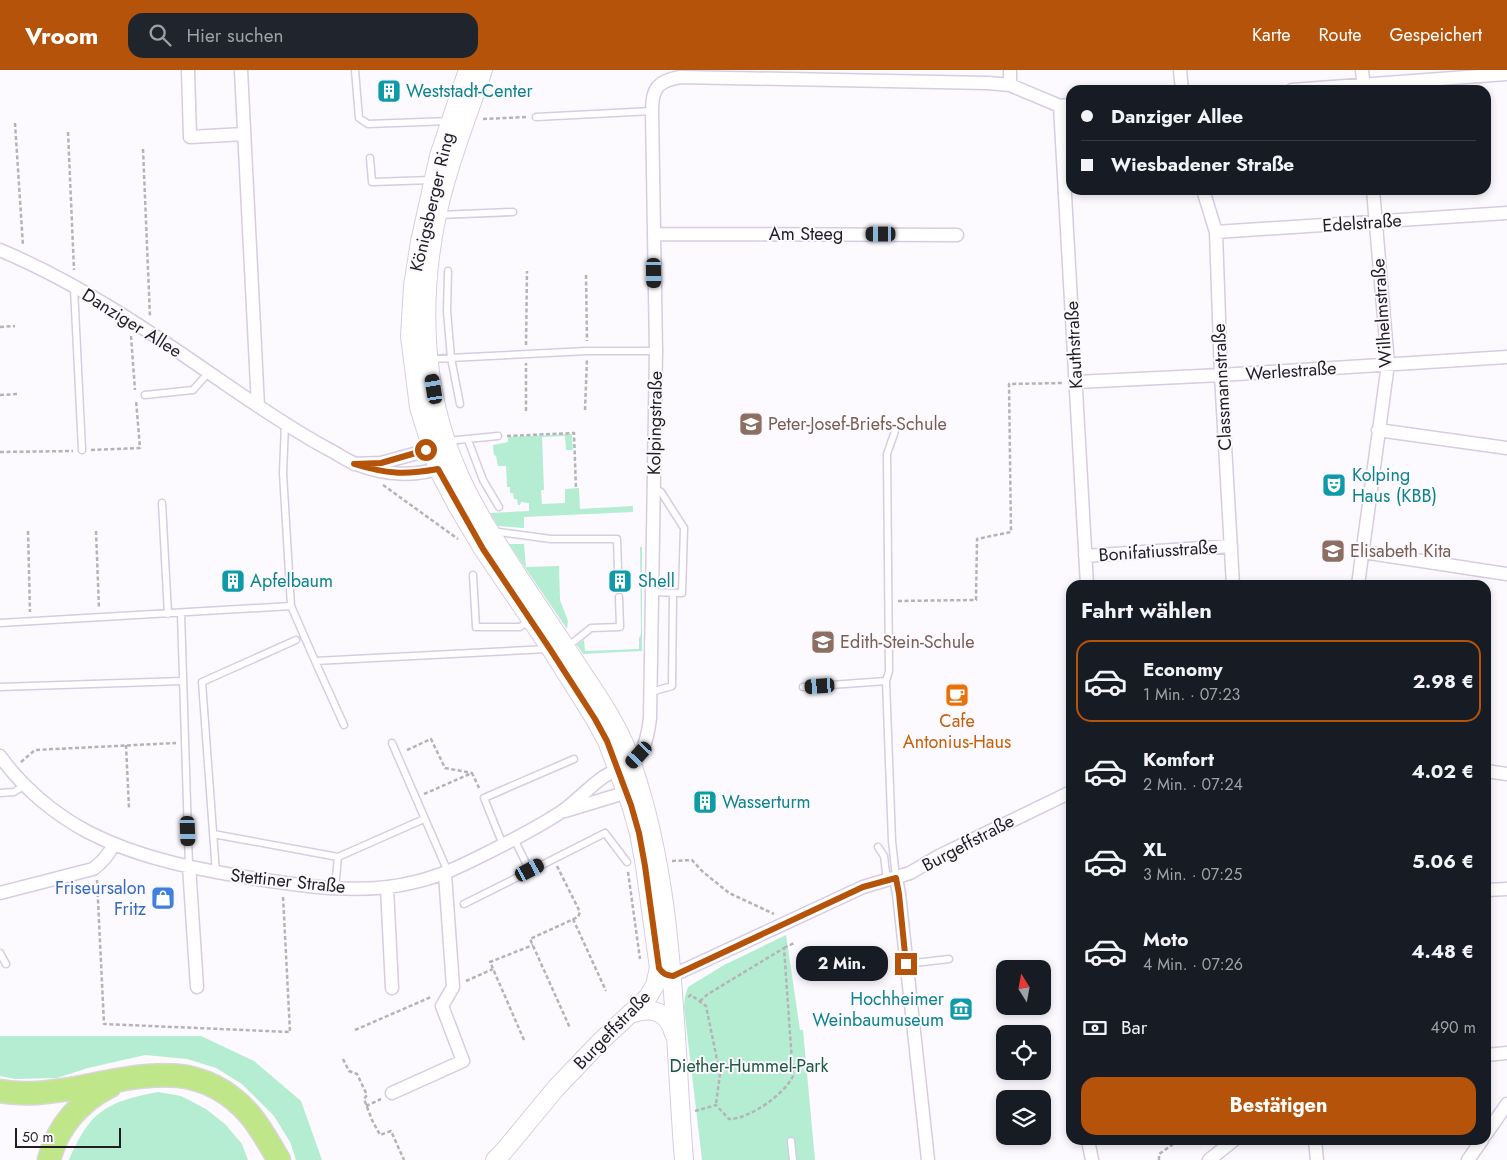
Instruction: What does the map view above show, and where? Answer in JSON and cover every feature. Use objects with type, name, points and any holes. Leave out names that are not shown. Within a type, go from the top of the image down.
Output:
[{"type":"highway","points":[[0,1091],[24,1094],[47,1093],[132,1077],[165,1074],[181,1075],[205,1082],[227,1094],[240,1104],[260,1130],[279,1160]]},
{"type":"highway","points":[[49,1160],[57,1138],[76,1111],[101,1090],[132,1077]]},
{"type":"highway","points":[[260,1130],[269,1160]]},
{"type":"main road","name":"Königsberger Ring","points":[[468,70],[433,180],[413,286],[410,336],[419,407],[439,445],[446,466],[483,549],[537,616]]},
{"type":"main road","name":"Königsberger Ring","points":[[439,445],[436,404],[428,359],[426,334],[428,283],[438,216],[453,159],[483,70]]},
{"type":"main road","name":"Königsberger Ring","points":[[446,466],[462,481],[537,616],[614,724],[624,766],[633,791],[645,866],[666,972],[675,1037],[684,1160]]},
{"type":"main road","name":"Burgeffstraße","points":[[495,1160],[556,1088],[602,1040],[648,997],[666,972]]},
{"type":"main road","points":[[630,1014],[648,1010],[659,1012],[668,1019],[675,1037]]},
{"type":"street","points":[[188,70],[190,137],[244,134]]},
{"type":"street","points":[[241,70],[258,406]]},
{"type":"street","points":[[1010,70],[1010,85]]},
{"type":"street","points":[[1180,70],[1182,85]]},
{"type":"street","points":[[1362,70],[1364,85]]},
{"type":"street","points":[[708,74],[850,75],[988,83],[1010,85],[1066,105]]},
{"type":"street","name":"Kolpingstraße","points":[[624,766],[639,755],[649,731],[651,692],[656,351],[652,96],[658,86],[664,82],[680,77],[708,74]]},
{"type":"street","points":[[1386,85],[1507,74]]},
{"type":"street","name":"Kauthstraße","points":[[1069,195],[1086,580]]},
{"type":"street","name":"Classmannstraße","points":[[1205,195],[1216,232],[1221,375],[1232,580]]},
{"type":"street","name":"Wilhelmstraße","points":[[1359,580],[1388,364],[1372,195]]},
{"type":"street","name":"Edelstraße","points":[[1216,232],[1507,213]]},
{"type":"street","name":"Am Steeg","points":[[654,234],[957,235]]},
{"type":"street","name":"Danziger Allee","points":[[0,250],[74,286],[151,332],[300,434],[354,464],[380,472],[408,474],[446,466]]},
{"type":"street","name":"Werlestraße","points":[[1076,382],[1507,357]]},
{"type":"street","points":[[1378,430],[1507,448]]},
{"type":"street","points":[[354,464],[381,463],[439,445]]},
{"type":"street","name":"Bonifatiusstraße","points":[[1085,556],[1231,546]]},
{"type":"street","points":[[1363,552],[1507,574]]},
{"type":"street","name":"Stettiner Straße","points":[[0,756],[11,771],[51,808],[87,831],[114,844],[145,856],[216,872],[282,883],[335,888],[387,888],[414,883],[446,873],[562,812],[605,776],[624,766]]},
{"type":"street","points":[[1491,772],[1507,774]]},
{"type":"street","name":"Stettiner Straße","points":[[562,812],[633,791]]},
{"type":"street","name":"Burgeffstraße","points":[[666,972],[792,921],[863,887],[892,880],[910,873],[938,856],[1066,794]]},
{"type":"street","points":[[0,893],[93,869],[101,864],[109,855],[114,844]]},
{"type":"street","points":[[189,866],[197,987]]},
{"type":"street","points":[[392,1093],[463,1061],[442,1006],[454,987],[446,873]]},
{"type":"street","points":[[892,880],[899,894],[928,1160]]},
{"type":"street","points":[[387,888],[392,988]]},
{"type":"street","points":[[1491,890],[1507,889]]},
{"type":"street","points":[[1491,1055],[1507,1053]]},
{"type":"street","points":[[1491,1127],[1507,1104]]},
{"type":"street","points":[[1089,1145],[1092,1160]]},
{"type":"street","points":[[1209,1160],[1228,1145]]},
{"type":"street","points":[[1316,1145],[1318,1160]]},
{"type":"street","points":[[1468,1160],[1478,1145]]},
{"type":"lane","points":[[355,70],[359,118],[368,124],[451,121]]},
{"type":"lane","points":[[536,117],[652,111]]},
{"type":"lane","points":[[370,158],[372,182],[433,180]]},
{"type":"lane","points":[[438,216],[512,212]]},
{"type":"lane","name":"Königsberger Ring","points":[[448,271],[447,311],[451,358],[460,404]]},
{"type":"lane","points":[[74,286],[82,450]]},
{"type":"lane","points":[[428,359],[526,354],[656,351]]},
{"type":"lane","points":[[145,395],[193,390],[209,372]]},
{"type":"lane","points":[[285,424],[283,473],[291,606],[344,725]]},
{"type":"lane","points":[[892,880],[886,681],[889,676],[890,601],[887,454],[895,431]]},
{"type":"lane","points":[[439,445],[498,436]]},
{"type":"lane","points":[[468,440],[483,480],[499,506]]},
{"type":"lane","points":[[652,592],[682,593],[684,528],[661,492],[654,488]]},
{"type":"lane","points":[[162,503],[168,614]]},
{"type":"lane","points":[[488,530],[551,539],[617,539],[618,569]]},
{"type":"lane","points":[[473,575],[476,627],[520,627],[537,616]]},
{"type":"lane","points":[[651,692],[672,686],[673,593]]},
{"type":"lane","points":[[315,661],[527,651],[558,647],[570,644],[591,628],[620,627],[619,597]]},
{"type":"lane","points":[[0,623],[291,606]]},
{"type":"lane","points":[[181,613],[189,866]]},
{"type":"lane","points":[[216,872],[202,682],[296,640]]},
{"type":"lane","points":[[0,687],[183,681]]},
{"type":"lane","points":[[803,687],[886,681]]},
{"type":"lane","points":[[392,743],[446,873]]},
{"type":"lane","points":[[530,870],[508,842],[484,798],[574,759]]},
{"type":"lane","points":[[0,793],[14,792],[25,785]]},
{"type":"lane","points":[[213,834],[338,857],[424,819]]},
{"type":"lane","points":[[464,904],[605,833],[627,862]]},
{"type":"lane","points":[[878,847],[884,856],[892,880]]},
{"type":"lane","points":[[335,888],[338,857]]},
{"type":"lane","points":[[0,953],[6,964]]},
{"type":"lane","points":[[906,964],[949,959]]},
{"type":"lane","points":[[791,1141],[793,1160]]},
{"type":"path","points":[[481,119],[536,117]]},
{"type":"path","points":[[15,123],[23,260]]},
{"type":"path","points":[[68,132],[74,286]]},
{"type":"path","points":[[143,148],[151,332]]},
{"type":"path","points":[[526,411],[527,271]]},
{"type":"path","points":[[0,452],[140,448],[129,319]]},
{"type":"path","points":[[0,327],[15,326]]},
{"type":"path","points":[[890,601],[976,600],[976,539],[1011,532],[1009,384],[1076,382]]},
{"type":"path","points":[[0,395],[18,394]]},
{"type":"path","points":[[498,436],[574,433],[576,489]]},
{"type":"path","points":[[378,481],[460,540]]},
{"type":"path","points":[[28,531],[30,621]]},
{"type":"path","points":[[96,531],[99,618]]},
{"type":"path","points":[[397,755],[430,739],[445,768],[472,773]]},
{"type":"path","points":[[11,771],[35,750],[185,743]]},
{"type":"path","points":[[126,745],[129,808]]},
{"type":"path","points":[[415,798],[472,773]]},
{"type":"path","points":[[472,773],[484,798]]},
{"type":"path","points":[[553,858],[580,912],[578,917],[530,939],[570,1028]]},
{"type":"path","points":[[680,860],[692,860],[728,893],[792,921]]},
{"type":"path","points":[[627,862],[640,959]]},
{"type":"path","points":[[573,919],[606,991]]},
{"type":"path","points":[[700,1001],[708,994],[794,943]]},
{"type":"path","points":[[524,1040],[490,962],[533,945]]},
{"type":"path","points":[[716,1105],[729,1119],[737,1119],[748,1115],[781,1092],[789,1084],[793,1076],[784,948]]},
{"type":"path","points":[[355,1030],[493,969]]},
{"type":"path","points":[[691,995],[706,1006],[720,1074],[716,1105]]},
{"type":"path","points":[[343,1059],[349,1071],[357,1074],[367,1095],[364,1099],[380,1135],[391,1131],[404,1160]]},
{"type":"path","points":[[693,1111],[716,1105]]},
{"type":"path","points":[[1159,1160],[1159,1154],[1172,1145]]},
{"type":"green space","points":[[572,434],[573,450],[566,450],[565,436],[542,437],[544,490],[541,490],[542,504],[565,503],[565,489],[579,488],[580,509],[633,506],[633,512],[524,517],[524,528],[498,526],[490,513],[529,511],[529,503],[521,502],[518,505],[513,493],[510,493],[510,487],[507,487],[506,466],[498,466],[493,445],[508,442],[508,437]]},
{"type":"green space","points":[[509,544],[524,544],[526,567],[559,566],[560,600],[568,621],[567,629]]},
{"type":"green space","points":[[640,547],[642,547],[642,651],[583,654],[577,645],[584,640],[585,651],[639,649],[641,634]]},
{"type":"green space","name":"Diether-Hummel-Park","points":[[786,935],[800,1030],[803,1030],[815,1160],[702,1160],[684,1007],[688,987],[724,965]]},
{"type":"green space","points":[[0,1036],[201,1036],[254,1061],[301,1101],[322,1160],[296,1160],[290,1142],[274,1116],[242,1084],[216,1068],[187,1059],[145,1055],[88,1068],[57,1078],[15,1079],[0,1076]]},
{"type":"green space","points":[[158,1092],[181,1096],[206,1109],[225,1124],[242,1144],[248,1160],[69,1160],[84,1130],[102,1111],[125,1100]]},
{"type":"place","name":"Weststadt-Center","points":[[389,91]]},
{"type":"place","name":"Peter-Josef-Briefs-Schule","points":[[751,424]]},
{"type":"place","name":"Kolping Haus (KBB)","points":[[1334,485]]},
{"type":"place","name":"Elisabeth Kita","points":[[1333,551]]},
{"type":"place","name":"Apfelbaum","points":[[233,581]]},
{"type":"place","name":"Shell","points":[[620,581]]},
{"type":"place","name":"Edith-Stein-Schule","points":[[823,642]]},
{"type":"place","name":"Cafe Antonius-Haus","points":[[957,695]]},
{"type":"place","name":"Wasserturm","points":[[705,802]]},
{"type":"place","name":"Friseursalon Fritz","points":[[163,898]]},
{"type":"place","name":"Hochheimer Weinbaumuseum","points":[[961,1009]]},
{"type":"route","points":[[426,450],[381,463],[354,464],[380,472],[408,474],[438,469],[483,549],[595,719],[607,741],[631,805],[639,833],[659,968],[662,973],[673,976],[863,887],[896,878],[906,964]]}]
